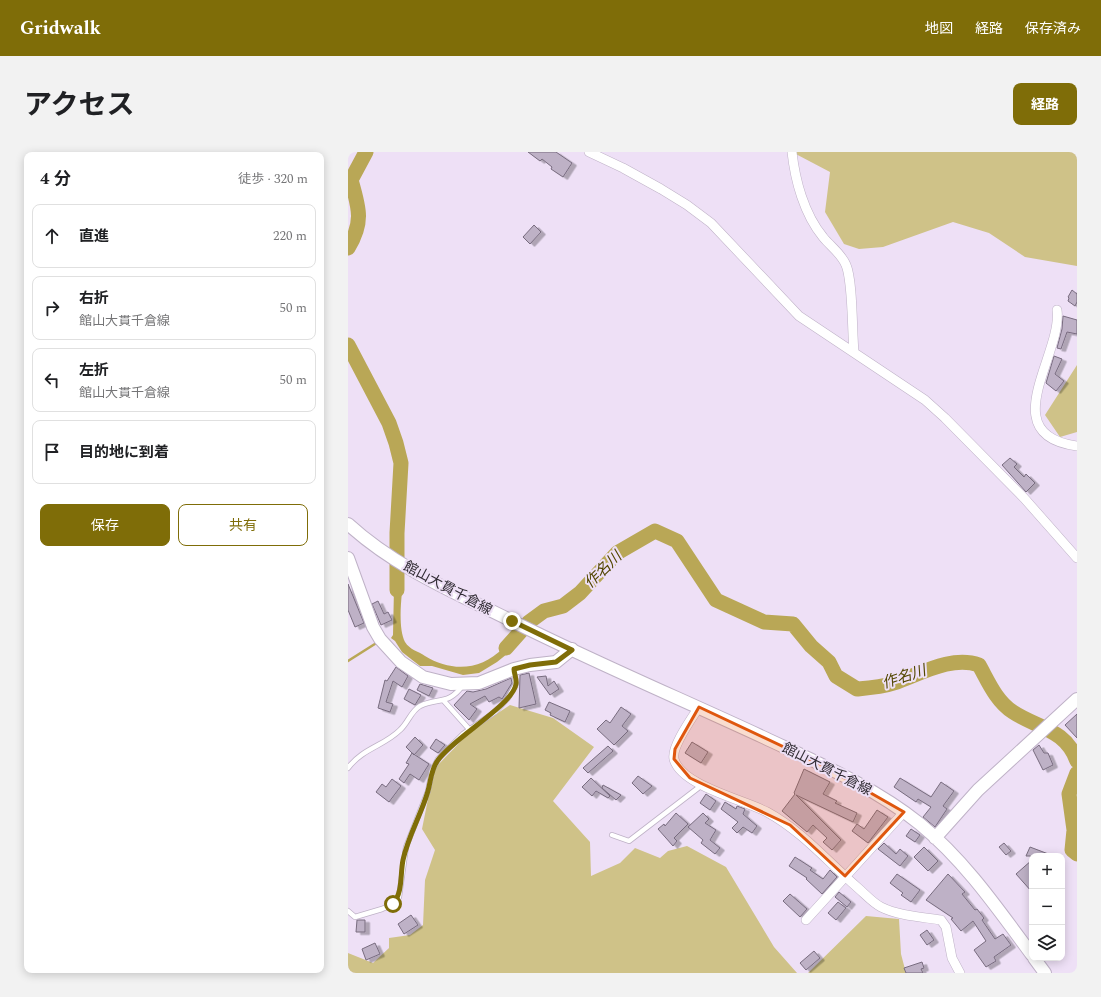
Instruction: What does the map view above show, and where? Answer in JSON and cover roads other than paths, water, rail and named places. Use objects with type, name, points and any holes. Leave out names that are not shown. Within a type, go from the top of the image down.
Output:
[{"type":"main road","name":"館山大貫千倉線","points":[[350,528],[410,570],[535,633],[820,764],[871,791],[904,812],[955,857],[991,898],[1029,951]]},
{"type":"main road","points":[[348,558],[374,627],[382,641],[401,662],[423,677],[441,683],[463,685],[487,680],[514,669],[530,665],[556,662],[572,650]]},
{"type":"main road","points":[[935,838],[978,790],[1050,722],[1077,699]]},
{"type":"main road","points":[[1036,961],[1045,973]]},
{"type":"street","points":[[588,152],[623,168],[661,189],[711,222],[799,316],[920,397],[945,418],[1038,513],[1077,558]]},
{"type":"street","points":[[792,152],[795,177],[806,206],[822,236],[837,252],[846,265],[849,279],[854,352]]},
{"type":"street","points":[[1057,310],[1057,327],[1039,383],[1034,414],[1038,424],[1046,433],[1066,444],[1077,446]]},
{"type":"street","points":[[699,708],[674,749],[674,759],[679,768],[690,778],[765,810],[790,824],[845,876],[880,906],[890,910],[941,920],[946,927],[952,958],[960,973]]},
{"type":"street","points":[[806,920],[904,812]]},
{"type":"lane","points":[[348,911],[354,917],[368,914],[393,904],[399,897],[406,847],[428,791],[432,771],[438,759],[469,729],[495,712],[508,698],[516,684],[514,669]]},
{"type":"lane","points":[[348,768],[356,757],[399,731],[413,712],[420,706],[444,701],[456,694],[463,685]]},
{"type":"lane","points":[[444,701],[469,729]]},
{"type":"lane","points":[[612,835],[629,841],[703,784]]},
{"type":"waterway","name":"作名川","points":[[348,248],[353,239],[358,222],[358,207],[351,180],[366,152]]},
{"type":"waterway","name":"作名川","points":[[348,345],[389,423],[401,463],[397,533],[397,590]]},
{"type":"waterway","name":"作名川","points":[[506,648],[529,622],[544,611],[563,606],[580,593],[617,553],[655,531],[677,541],[716,600],[764,622],[793,624],[811,646],[829,662],[836,676],[857,689],[889,684],[947,664],[958,662],[979,665],[997,697],[1007,707],[1022,717],[1050,730],[1066,742],[1077,761]]},
{"type":"waterway","points":[[348,661],[378,642]]},
{"type":"waterway","points":[[1077,773],[1069,794],[1074,830],[1072,850],[1077,854]]}]
